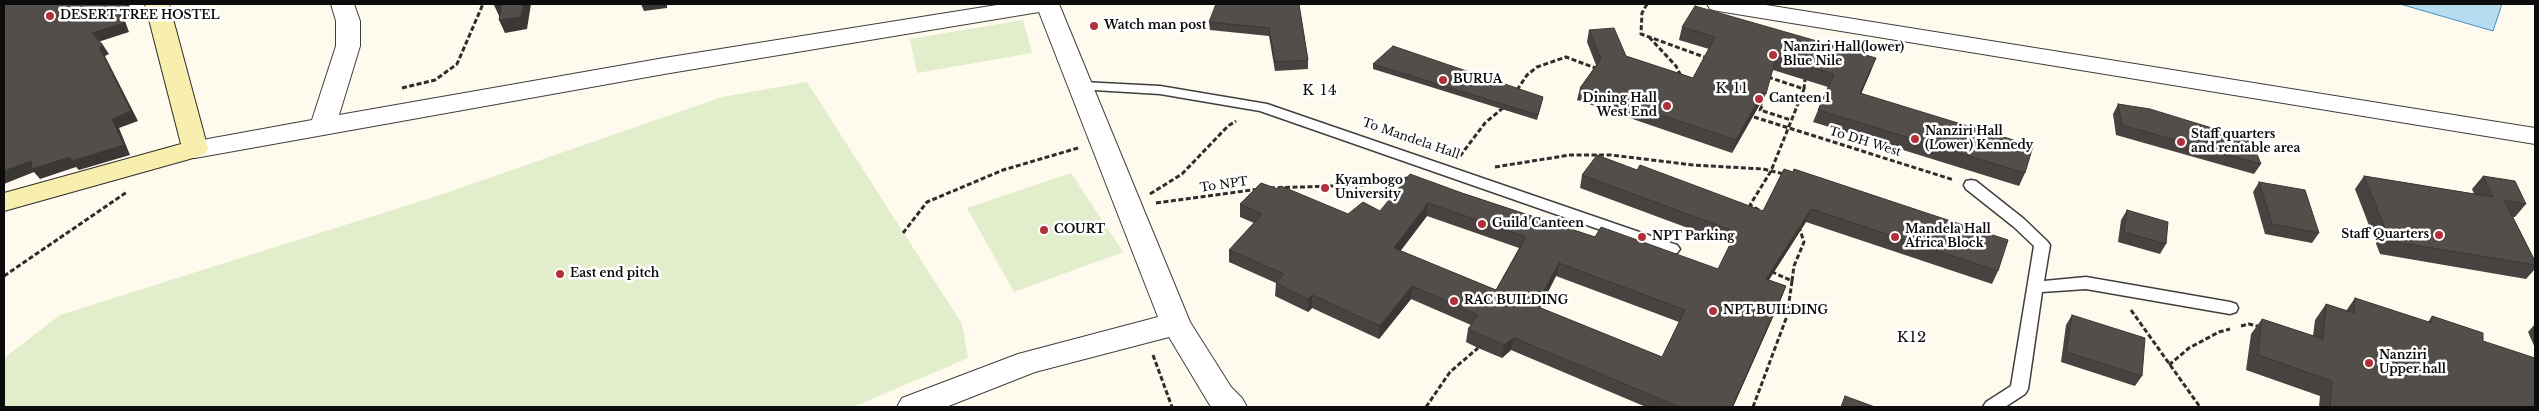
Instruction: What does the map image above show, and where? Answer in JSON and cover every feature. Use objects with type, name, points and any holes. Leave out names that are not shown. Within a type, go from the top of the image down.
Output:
[{"type":"street","points":[[157,4],[195,149]]},
{"type":"street","points":[[323,125],[348,46],[348,21],[343,4]]},
{"type":"street","points":[[4,202],[195,149],[674,64],[1047,4],[1106,143],[1176,324],[1220,396],[1231,407]]},
{"type":"street","points":[[1718,4],[2535,136]]},
{"type":"street","points":[[913,407],[1029,362],[1145,334],[1176,324]]},
{"type":"lane","points":[[1082,86],[1160,90],[1262,107],[1454,168],[1672,249]]},
{"type":"lane","points":[[1971,185],[2019,223],[2042,245],[2019,389],[1992,407]]},
{"type":"lane","points":[[2035,287],[2086,283],[2230,308]]},
{"type":"path","points":[[400,88],[435,80],[457,64],[483,4]]},
{"type":"path","points":[[1647,4],[1642,13],[1640,34],[1710,59]]},
{"type":"path","points":[[1648,37],[1676,66],[1681,76],[1687,79]]},
{"type":"path","points":[[1514,93],[1537,67],[1566,57],[1587,63],[1600,70]]},
{"type":"path","points":[[1762,75],[1804,89]]},
{"type":"path","points":[[1762,212],[1750,205],[1772,171],[1804,89],[1805,80]]},
{"type":"path","points":[[1509,100],[1499,112],[1485,123],[1454,168],[1475,172],[1523,161],[1570,155],[1611,155],[1772,171],[1788,175]]},
{"type":"path","points":[[1762,106],[1760,110],[1791,120]]},
{"type":"path","points":[[1131,207],[1182,174],[1228,126],[1262,107]]},
{"type":"path","name":"To DH West","points":[[1754,117],[1971,185]]},
{"type":"path","points":[[903,233],[927,202],[952,193],[1002,170],[1054,153],[1106,143]]},
{"type":"path","name":"To NPT","points":[[1131,207],[1266,188],[1364,185],[1410,177]]},
{"type":"path","points":[[4,276],[131,190]]},
{"type":"path","points":[[1753,407],[1787,316],[1794,266],[1804,242],[1799,226],[1791,223]]},
{"type":"path","points":[[1768,270],[1792,280]]},
{"type":"path","points":[[2115,288],[2200,407]]},
{"type":"path","points":[[2169,365],[2189,348],[2219,332],[2249,324],[2265,328]]},
{"type":"path","points":[[1145,334],[1172,407]]},
{"type":"path","points":[[1426,407],[1450,372],[1478,348]]},
{"type":"green space","points":[[1023,20],[1032,53],[917,73],[910,39]]},
{"type":"green space","name":"East end pitch","points":[[807,82],[962,324],[968,358],[853,407],[4,407],[4,358],[60,315],[437,196],[722,97]]},
{"type":"green space","name":"COURT","points":[[1071,173],[1123,252],[1014,292],[967,208]]},
{"type":"water","points":[[2400,4],[2502,4],[2493,31]]},
{"type":"building","points":[[4,4],[126,4],[128,9],[119,12],[123,23],[92,33],[103,45],[99,47],[131,111],[112,119],[124,145],[72,161],[70,157],[32,169],[31,161],[4,171]]},
{"type":"building","points":[[502,4],[523,4],[521,17],[499,20]]},
{"type":"building","points":[[1216,4],[1299,4],[1308,60],[1275,62],[1269,28],[1209,22]]},
{"type":"building","points":[[1695,6],[1876,58],[1860,93],[2033,146],[2025,173],[1818,110],[1834,74],[1776,57],[1766,94],[1763,92],[1736,140],[1580,88],[1601,59],[1589,30],[1614,28],[1626,56],[1693,78],[1715,37],[1682,27]]},
{"type":"building","points":[[1393,46],[1543,97],[1538,115],[1373,64]]},
{"type":"building","points":[[2118,104],[2150,109],[2251,140],[2261,164],[2122,125]]},
{"type":"building","points":[[1597,155],[1637,170],[1640,165],[1763,211],[1784,169],[1793,172],[1794,169],[2008,240],[1998,271],[1811,209],[1766,279],[1786,286],[1732,407],[1680,407],[1514,338],[1504,345],[1468,329],[1478,315],[1412,286],[1380,326],[1312,295],[1308,299],[1276,283],[1284,274],[1229,250],[1262,214],[1240,204],[1261,183],[1278,189],[1281,186],[1348,214],[1363,202],[1380,211],[1410,174],[1595,237],[1601,227],[1718,269],[1736,232],[1582,175]],"holes":[[[1428,203],[1526,237],[1496,290],[1394,248]],[[1559,263],[1685,310],[1662,357],[1536,306]]]},
{"type":"building","name":"Staff Quarters","points":[[2364,176],[2493,197],[2483,176],[2515,181],[2526,204],[2504,200],[2535,261],[2535,265],[2390,241]]},
{"type":"building","points":[[2259,182],[2305,190],[2319,233],[2272,224]]},
{"type":"building","points":[[2127,210],[2168,222],[2166,244],[2124,232]]},
{"type":"building","name":"Nanziri Upper hall","points":[[2355,298],[2432,323],[2432,316],[2483,333],[2483,341],[2535,358],[2535,407],[2330,407],[2332,381],[2258,355],[2262,319],[2323,339],[2326,304],[2354,313]]},
{"type":"building","points":[[2072,315],[2145,338],[2142,376],[2066,352]]},
{"type":"building","points":[[1845,396],[1875,407],[1841,407]]},
{"type":"place","name":"DESERT TREE HOSTEL","points":[[50,16]]},
{"type":"place","name":"Watch man post","points":[[1094,26]]},
{"type":"place","name":"Nanziri Hall(lower) Blue Nile","points":[[1773,55]]},
{"type":"place","name":"BURUA","points":[[1443,80]]},
{"type":"place","name":"Canteen 1","points":[[1759,99]]},
{"type":"place","name":"Dining Hall West End","points":[[1667,106]]},
{"type":"place","name":"Nanziri Hall (Lower) Kennedy","points":[[1915,139]]},
{"type":"place","name":"Staff quarters and rentable area","points":[[2181,142]]},
{"type":"place","name":"Kyambogo University","points":[[1325,188]]},
{"type":"place","name":"Guild Canteen","points":[[1482,224]]},
{"type":"place","name":"COURT","points":[[1044,230]]},
{"type":"place","name":"Staff Quarters","points":[[2439,235]]},
{"type":"place","name":"NPT Parking","points":[[1642,237]]},
{"type":"place","name":"Mandela Hall Africa Block","points":[[1895,237]]},
{"type":"place","name":"East end pitch","points":[[560,274]]},
{"type":"place","name":"RAC BUILDING","points":[[1454,301]]},
{"type":"place","name":"NPT BUILDING","points":[[1713,311]]},
{"type":"place","name":"Nanziri Upper hall","points":[[2369,363]]},
{"type":"district","name":"K 11","points":[[1732,89]]},
{"type":"district","name":"K 14","points":[[1320,91]]},
{"type":"district","name":"K12","points":[[1912,338]]}]
